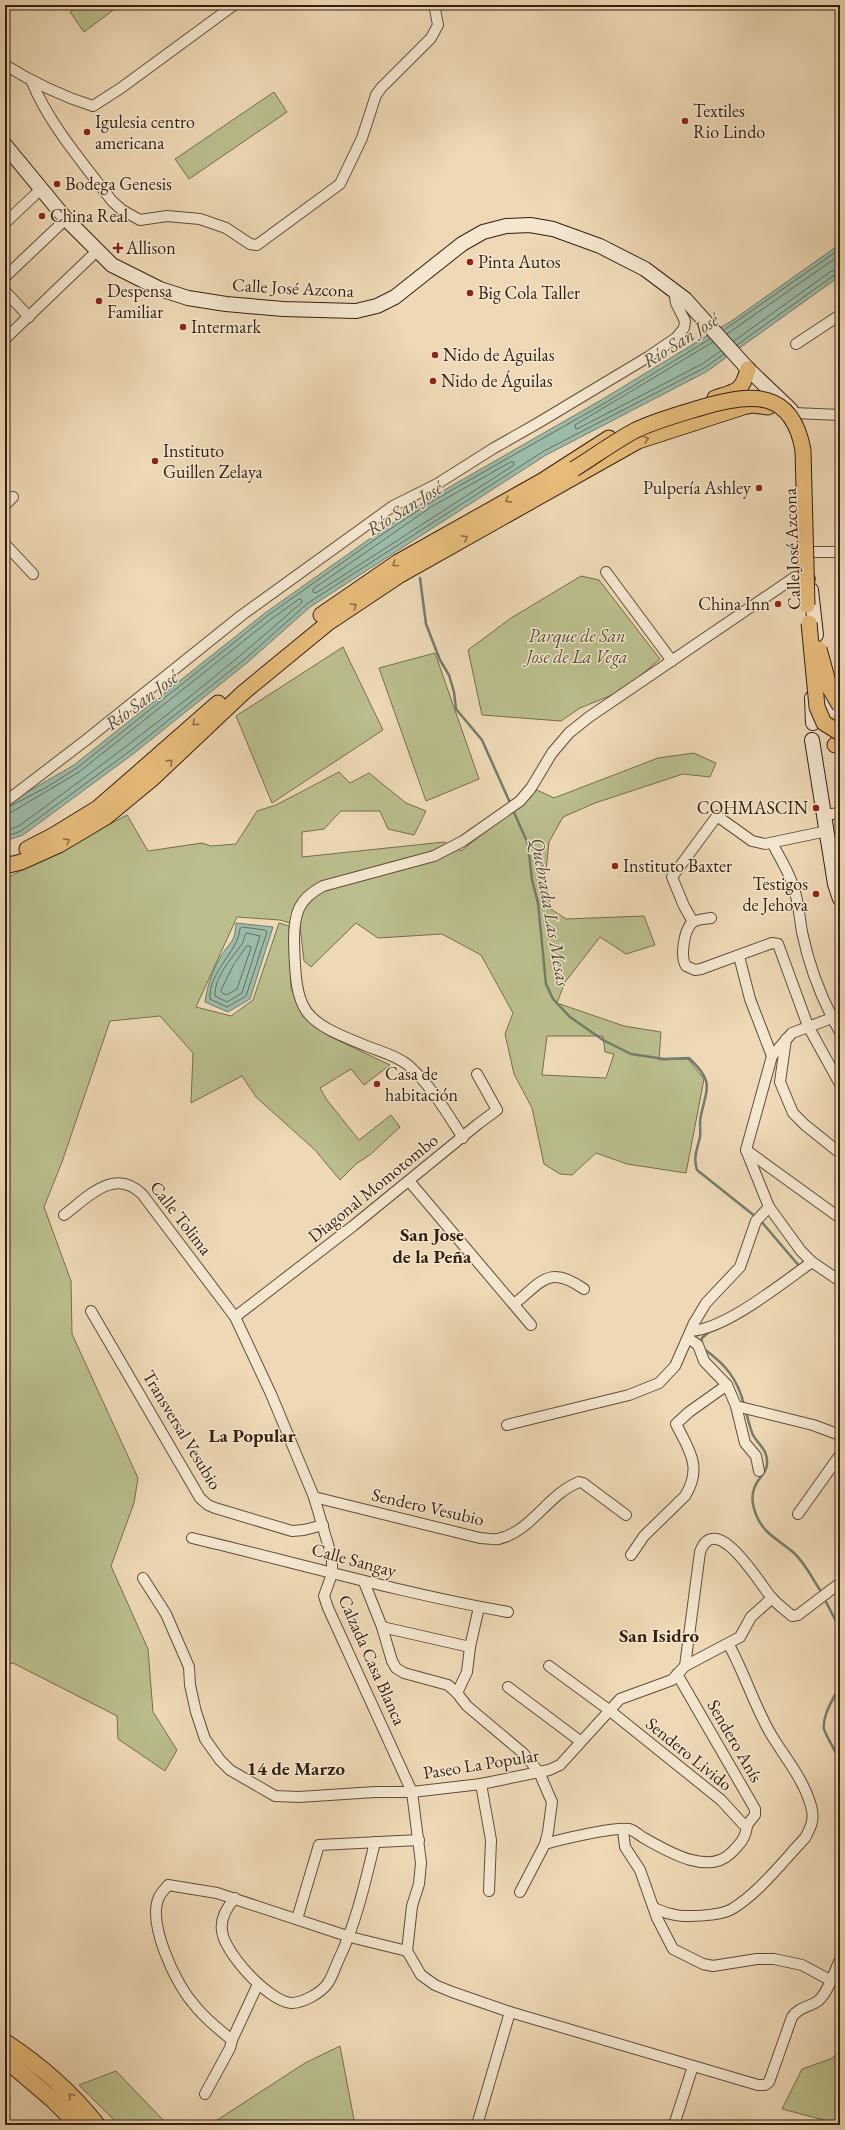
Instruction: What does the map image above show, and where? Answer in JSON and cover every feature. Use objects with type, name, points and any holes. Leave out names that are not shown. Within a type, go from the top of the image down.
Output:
[{"type":"highway","points":[[5,2042],[47,2072],[82,2106],[97,2125]]},
{"type":"highway","points":[[5,2059],[53,2100],[78,2125]]},
{"type":"main road","name":"Calle José Azcona","points":[[5,145],[66,219],[112,265],[160,289],[188,298],[226,304],[283,309],[356,311],[377,306],[395,296],[462,244],[483,232],[506,226],[530,224],[553,229],[600,246],[645,269],[679,295],[771,392],[804,432],[807,446],[809,552],[805,578],[818,662],[828,708],[838,730]]},
{"type":"main road","points":[[546,486],[577,457],[631,426],[736,392],[744,385],[746,366]]},
{"type":"main road","points":[[5,866],[21,862],[59,845],[106,817],[152,779],[244,692],[328,622],[400,575],[635,431],[670,417],[740,398],[764,399],[779,406],[792,419],[800,436],[803,450],[807,605],[817,707],[824,724],[838,730]]},
{"type":"main road","points":[[5,857],[18,854],[54,836],[98,808],[322,614],[398,562],[546,486],[638,441],[743,407],[763,406],[786,410]]},
{"type":"main road","name":"Calle José Azcona","points":[[786,410],[795,435],[798,450],[811,682],[812,723],[810,730],[817,765],[835,884],[840,899]]},
{"type":"main road","points":[[807,605],[830,689],[838,730],[817,765]]},
{"type":"main road","points":[[812,723],[819,717],[838,730]]},
{"type":"main road","points":[[812,740],[822,747],[838,730]]},
{"type":"street","points":[[5,65],[32,82],[59,95],[93,106],[121,88],[234,5]]},
{"type":"street","points":[[32,82],[40,102],[55,124],[112,201],[122,210],[140,220],[167,216],[200,219],[226,228],[250,244],[257,245],[340,184],[362,138],[376,95],[381,88],[431,38],[438,25],[435,9]]},
{"type":"street","points":[[5,223],[41,189]]},
{"type":"street","points":[[5,277],[66,219]]},
{"type":"street","points":[[5,339],[97,251]]},
{"type":"street","points":[[5,291],[29,317]]},
{"type":"street","points":[[5,802],[81,744],[242,615],[262,603],[359,529],[393,506],[437,484],[494,448],[648,357],[676,338],[684,328],[685,322],[676,302],[679,295]]},
{"type":"street","points":[[796,344],[840,314]]},
{"type":"street","points":[[786,410],[840,415]]},
{"type":"street","points":[[5,505],[13,497]]},
{"type":"street","points":[[5,544],[32,574]]},
{"type":"street","points":[[809,552],[840,552]]},
{"type":"street","points":[[606,572],[672,661]]},
{"type":"street","points":[[463,1138],[418,1075],[407,1064],[325,1029],[310,1017],[300,1003],[297,989],[294,929],[300,904],[311,893],[323,886],[434,856],[463,841],[516,803],[531,788],[552,753],[569,733],[770,594],[796,577],[805,578]]},
{"type":"street","points":[[824,815],[840,813]]},
{"type":"street","points":[[693,922],[684,906],[672,876],[717,816],[752,841],[765,844],[827,831]]},
{"type":"street","points":[[772,843],[790,876],[814,975],[836,1016],[840,1032]]},
{"type":"street","points":[[693,922],[711,918]]},
{"type":"street","points":[[693,922],[685,938],[683,950],[686,966],[694,970],[739,956],[772,943],[778,944],[808,1026],[840,1084]]},
{"type":"street","points":[[739,956],[750,999],[772,1056]]},
{"type":"street","points":[[836,1016],[792,1033],[772,1056],[746,1150],[768,1208],[801,1251],[812,1262],[840,1281]]},
{"type":"street","points":[[786,1039],[780,1082],[793,1113],[805,1125],[840,1152]]},
{"type":"street","name":"Diagonal Momotombo","points":[[235,1317],[409,1181],[498,1109],[477,1074]]},
{"type":"street","points":[[746,1150],[840,1218]]},
{"type":"street","points":[[409,1181],[531,1325]]},
{"type":"street","name":"Calle Tolima","points":[[64,1215],[96,1191],[113,1182],[123,1182],[134,1187],[142,1194],[235,1317]]},
{"type":"street","points":[[507,1425],[629,1395],[659,1383],[675,1366],[689,1334],[706,1303],[740,1267],[756,1221],[768,1208]]},
{"type":"street","points":[[689,1334],[726,1319],[812,1262]]},
{"type":"street","points":[[514,1304],[550,1276],[566,1278],[584,1290]]},
{"type":"street","name":"Transversal Vesubio","points":[[91,1311],[200,1498],[208,1505],[215,1508],[292,1531],[304,1530],[323,1525]]},
{"type":"street","name":"Calzada Casa Blanca","points":[[235,1317],[271,1394],[314,1497],[323,1525],[332,1558],[332,1574],[324,1596],[328,1608],[412,1792],[421,1863],[419,1884],[412,1906],[407,1951]]},
{"type":"street","points":[[689,1334],[698,1345],[704,1361],[727,1385],[736,1406],[745,1443],[756,1456],[759,1471]]},
{"type":"street","points":[[631,1555],[644,1536],[685,1496],[690,1488],[694,1462],[692,1453],[676,1424],[689,1412],[727,1385]]},
{"type":"street","points":[[736,1406],[813,1425],[840,1435]]},
{"type":"street","points":[[798,1514],[840,1456]]},
{"type":"street","name":"Sendero Vesubio","points":[[314,1497],[480,1538],[491,1539],[512,1534],[566,1489],[579,1482],[583,1483],[626,1515]]},
{"type":"street","name":"Calle Sangay","points":[[192,1538],[299,1563],[332,1574],[364,1582],[508,1612]]},
{"type":"street","points":[[684,1666],[700,1552],[703,1544],[710,1540],[724,1541],[734,1549],[772,1598],[792,1616],[805,1611],[840,1583]]},
{"type":"street","name":"Paseo La Popular","points":[[143,1578],[166,1614],[189,1667],[196,1712],[205,1739],[220,1760],[230,1770],[275,1796],[300,1797],[376,1792],[412,1792],[481,1784],[539,1772],[560,1765],[580,1741],[620,1699],[672,1680],[684,1666]]},
{"type":"street","points":[[364,1582],[382,1627],[385,1642],[396,1668],[404,1673],[448,1685],[457,1693],[467,1706],[523,1753],[539,1772],[552,1802],[545,1844],[520,1892]]},
{"type":"street","points":[[684,1666],[729,1645],[740,1637],[751,1617],[772,1598]]},
{"type":"street","points":[[457,1693],[467,1672],[470,1647],[479,1607]]},
{"type":"street","points":[[382,1627],[470,1647]]},
{"type":"street","points":[[654,1908],[672,1914],[693,1915],[723,1913],[732,1909],[750,1896],[804,1838],[810,1828],[813,1818],[806,1792],[789,1761],[772,1736],[729,1645]]},
{"type":"street","name":"Sendero Livido","points":[[549,1666],[609,1710],[720,1800],[743,1824],[747,1825]]},
{"type":"street","name":"Sendero Anís","points":[[623,1830],[630,1829],[667,1851],[697,1862],[712,1862],[726,1858],[738,1846],[745,1837],[747,1825],[755,1815],[754,1809],[677,1674]]},
{"type":"street","points":[[508,1687],[580,1741]]},
{"type":"street","points":[[481,1784],[491,1840],[489,1891]]},
{"type":"street","points":[[545,1844],[623,1830],[625,1847],[640,1870],[663,1932],[673,1950],[703,1964],[713,1966],[757,1959],[774,1959],[802,1965],[830,1980]]},
{"type":"street","points":[[297,1919],[319,1845],[419,1840]]},
{"type":"street","points":[[235,1898],[225,1911],[221,1930],[225,1942],[235,1957],[258,1984],[275,1997],[290,2003],[312,1996],[328,1983],[350,1937],[375,1842]]},
{"type":"street","points":[[232,2040],[192,2003],[172,1970],[158,1930],[156,1910],[159,1897],[168,1885],[217,1893],[350,1937],[407,1951],[421,1975],[435,1985],[510,2012],[758,2085],[764,2085],[769,2082],[792,2017],[797,2010],[818,2001],[827,1991],[830,1980],[840,1960]]},
{"type":"street","points":[[205,2094],[230,2048],[232,2040],[258,1984]]},
{"type":"street","points":[[477,2125],[510,2012]]},
{"type":"street","points":[[674,2125],[693,2066]]},
{"type":"green space","points":[[79,5],[120,5],[84,32],[70,12]]},
{"type":"green space","points":[[274,92],[287,112],[189,179],[175,159]]},
{"type":"green space","name":"Parque de San Jose de La Vega","points":[[581,576],[599,580],[660,659],[622,691],[580,708],[561,721],[482,715],[468,650],[511,618]]},
{"type":"green space","points":[[343,647],[383,730],[272,803],[236,716]]},
{"type":"green space","points":[[435,653],[479,779],[426,801],[379,668]]},
{"type":"green space","points":[[694,753],[716,763],[710,777],[683,774],[595,803],[563,817],[549,842],[545,880],[551,909],[566,919],[644,916],[655,945],[626,954],[600,937],[565,982],[557,1003],[624,1026],[661,1032],[659,1060],[688,1059],[704,1079],[686,1173],[627,1164],[596,1153],[572,1175],[560,1174],[544,1164],[532,1108],[514,1074],[505,1034],[513,1013],[481,955],[442,934],[378,938],[356,923],[311,967],[304,961],[300,926],[280,920],[237,917],[196,1007],[231,1016],[253,1000],[279,923],[289,926],[291,989],[310,1017],[329,1036],[390,1065],[364,1085],[351,1069],[320,1088],[327,1100],[359,1140],[391,1115],[400,1127],[371,1154],[356,1164],[340,1180],[315,1150],[256,1097],[242,1076],[191,1103],[193,1053],[160,1016],[110,1021],[62,1162],[44,1207],[71,1281],[72,1334],[138,1478],[134,1503],[111,1566],[148,1649],[153,1712],[177,1750],[165,1771],[118,1739],[117,1716],[13,1663],[5,1665],[5,879],[127,815],[148,851],[202,843],[211,846],[236,844],[257,811],[276,805],[339,772],[350,783],[369,773],[406,803],[426,811],[414,835],[388,829],[380,811],[341,811],[324,829],[302,832],[302,857],[444,842],[461,851],[537,790],[554,798],[658,758]],"holes":[[[547,1036],[603,1036],[605,1052],[614,1054],[606,1078],[542,1075]]]},
{"type":"green space","points":[[340,2046],[355,2125],[205,2125],[211,2124],[305,2063]]},
{"type":"green space","points":[[840,2046],[840,2125],[824,2125],[824,2120],[782,2109],[802,2069],[833,2058]]},
{"type":"green space","points":[[116,2071],[168,2125],[119,2125],[79,2085]]},
{"type":"water","points":[[840,244],[840,276],[706,372],[546,455],[310,607],[248,662],[133,754],[23,835],[5,841],[5,805],[74,765],[265,613],[427,500],[603,399],[733,320]]},
{"type":"water","points":[[236,923],[273,927],[250,999],[228,1012],[205,1002],[212,974],[223,953],[233,939]]},
{"type":"waterway","name":"Quebrada Las Mesas","points":[[420,578],[426,624],[440,660],[449,675],[454,692],[456,709],[482,740],[511,805]]},
{"type":"waterway","name":"Quebrada Las Mesas","points":[[513,810],[528,844],[532,880],[538,903],[546,984],[553,999],[570,1017],[603,1040],[631,1054],[664,1059],[689,1058],[697,1066],[702,1072],[707,1084],[707,1090],[700,1118],[700,1137],[695,1157],[697,1170],[756,1217]]},
{"type":"waterway","name":"Quebrada Las Mesas","points":[[760,1220],[800,1267]]},
{"type":"waterway","name":"Quebrada Las Mesas","points":[[701,1343],[702,1338],[710,1331]]},
{"type":"waterway","name":"Quebrada Las Mesas","points":[[704,1349],[718,1360],[730,1373],[738,1387],[744,1405]]},
{"type":"waterway","name":"Quebrada Las Mesas","points":[[746,1412],[753,1435],[765,1451],[767,1459],[766,1470],[754,1488],[752,1497],[757,1517],[764,1529],[798,1557],[822,1593]]},
{"type":"waterway","name":"Quebrada Las Mesas","points":[[824,1598],[840,1629]]},
{"type":"waterway","name":"Quebrada Las Mesas","points":[[840,1686],[829,1707],[824,1724],[825,1733],[838,1760],[836,1777],[840,1789]]},
{"type":"place","name":"Textiles Rio Lindo","points":[[685,121]]},
{"type":"place","name":"Igulesia centro americana","points":[[87,132]]},
{"type":"place","name":"Bodega Genesis","points":[[57,184]]},
{"type":"place","name":"China Real","points":[[42,216]]},
{"type":"place","name":"Allison","points":[[118,248]]},
{"type":"place","name":"Pinta Autos","points":[[470,262]]},
{"type":"place","name":"Big Cola Taller","points":[[470,293]]},
{"type":"place","name":"Despensa Familiar","points":[[99,301]]},
{"type":"place","name":"Intermark","points":[[183,327]]},
{"type":"place","name":"Nido de Aguilas","points":[[435,355]]},
{"type":"place","name":"Nido de Águilas","points":[[433,381]]},
{"type":"place","name":"Instituto Guillen Zelaya","points":[[155,461]]},
{"type":"place","name":"Pulpería Ashley","points":[[759,488]]},
{"type":"place","name":"China Inn","points":[[778,604]]},
{"type":"place","name":"COHMASCIN","points":[[816,808]]},
{"type":"place","name":"Instituto Baxter","points":[[615,866]]},
{"type":"place","name":"Testigos de Jehova","points":[[816,894]]},
{"type":"place","name":"Casa de habitación","points":[[377,1084]]},
{"type":"district","name":"San Jose de la Peña","points":[[432,1245]]},
{"type":"district","name":"La Popular","points":[[252,1435]]},
{"type":"district","name":"San Isidro","points":[[659,1635]]},
{"type":"district","name":"14 de Marzo","points":[[296,1768]]},
{"type":"water label","name":"Río San José","points":[[680,340]]},
{"type":"water label","name":"Río San José","points":[[404,508]]},
{"type":"water label","name":"Río San José","points":[[141,700]]}]
